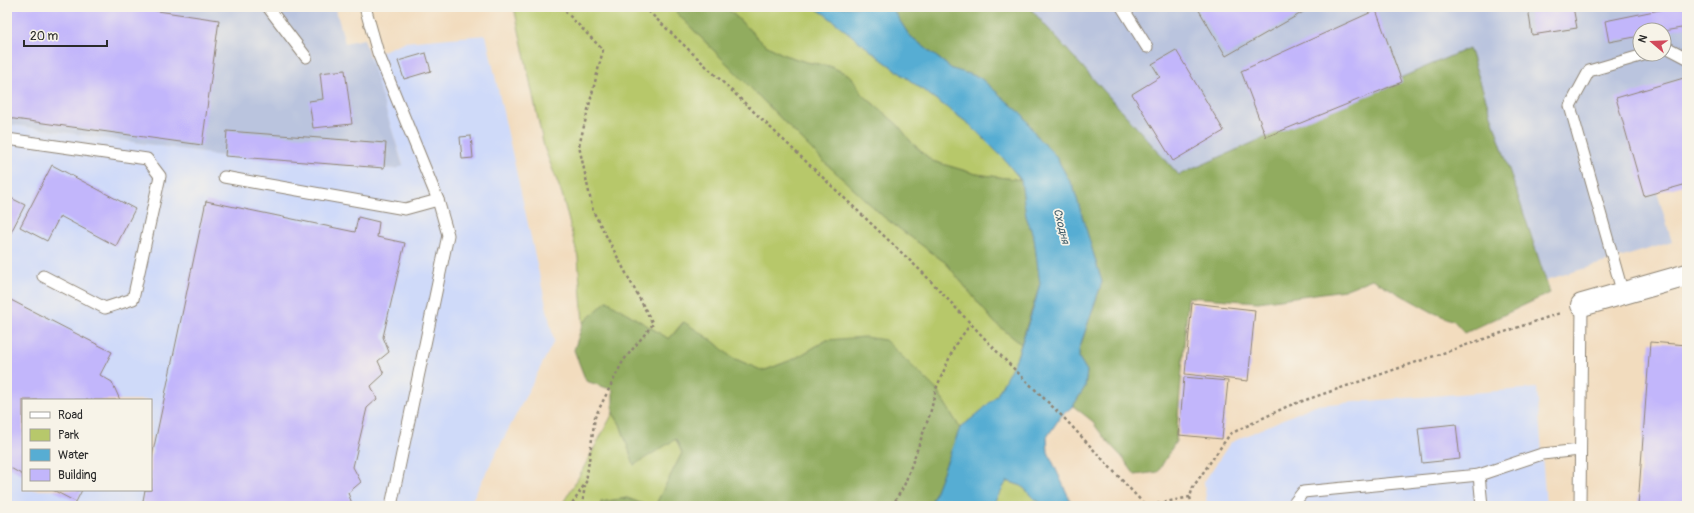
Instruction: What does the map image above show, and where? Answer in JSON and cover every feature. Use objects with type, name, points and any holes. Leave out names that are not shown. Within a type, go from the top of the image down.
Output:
[{"type":"street","points":[[1582,305],[1687,275]]},
{"type":"lane","points":[[268,7],[306,57]]},
{"type":"lane","points":[[366,7],[378,53],[438,200],[448,235],[391,506]]},
{"type":"lane","points":[[1122,7],[1147,46]]},
{"type":"lane","points":[[1672,50],[1687,58]]},
{"type":"lane","points":[[1623,294],[1570,106],[1589,71],[1632,58]]},
{"type":"lane","points":[[7,139],[147,159],[160,176],[133,299],[105,308],[42,276]]},
{"type":"lane","points":[[224,177],[405,209],[438,200]]},
{"type":"lane","points":[[1580,506],[1582,305]]},
{"type":"lane","points":[[1292,506],[1303,492],[1479,475],[1542,454],[1580,450]]},
{"type":"lane","points":[[1479,475],[1482,506]]},
{"type":"path","points":[[561,7],[603,50],[579,146],[593,211],[653,324],[623,361],[595,417],[582,506]]},
{"type":"path","points":[[644,7],[924,274],[970,324],[1065,420],[1146,506],[1190,497]]},
{"type":"path","points":[[1192,506],[1190,497],[1193,487],[1230,434],[1288,406],[1582,305]]},
{"type":"path","points":[[892,506],[904,486],[930,414],[936,389],[945,367],[955,345],[970,324]]},
{"type":"path","points":[[571,506],[586,482]]},
{"type":"shaded area","points":[[7,7],[335,7],[345,43],[364,39],[403,166],[395,169],[213,155],[203,152],[7,124]]},
{"type":"shaded area","points":[[1029,7],[1687,7],[1687,77],[1616,98],[1644,196],[1657,192],[1672,242],[1546,280],[1469,48],[1179,176]]},
{"type":"shaded area","points":[[486,35],[554,341],[469,506],[7,506],[7,124],[203,152],[214,155],[395,169],[403,165],[369,57],[404,42]]},
{"type":"shaded area","points":[[1537,388],[1546,506],[1207,506],[1204,482],[1230,443],[1315,405]]},
{"type":"green space","points":[[514,7],[671,7],[819,157],[885,218],[946,263],[994,322],[1021,344],[1017,357],[1005,383],[993,400],[960,428],[936,389],[827,340],[794,359],[763,371],[731,357],[713,341],[683,322],[669,339],[607,301],[583,323],[578,257],[562,194],[544,147]]},
{"type":"green space","points":[[671,7],[726,7],[764,44],[784,55],[806,62],[829,66],[851,76],[863,95],[898,125],[912,143],[932,161],[976,174],[1021,180],[1026,216],[1034,238],[1040,284],[1021,344],[994,322],[946,263],[885,218],[819,157]]},
{"type":"green space","points":[[726,7],[814,7],[969,124],[1003,158],[1021,180],[976,174],[932,161],[912,143],[898,125],[863,95],[851,76],[829,66],[806,62],[784,55],[764,44]]},
{"type":"green space","points":[[891,7],[1029,7],[1179,175],[1469,48],[1550,293],[1465,333],[1454,321],[1432,312],[1372,279],[1344,290],[1258,302],[1188,297],[1176,441],[1158,472],[1135,475],[1091,420],[1073,406],[1085,387],[1087,371],[1079,358],[1079,350],[1102,282],[1074,189],[1055,155],[1038,138],[1023,115],[979,77],[952,69],[909,35]]},
{"type":"green space","points":[[607,301],[669,339],[684,322],[713,341],[731,357],[763,371],[794,359],[827,340],[865,337],[885,340],[936,389],[960,428],[930,506],[655,506],[682,453],[676,439],[634,465],[620,424],[613,413],[613,390],[586,381],[574,350],[583,323]]},
{"type":"green space","points":[[613,413],[620,424],[634,464],[675,438],[682,453],[655,506],[648,506],[627,498],[601,502],[601,506],[561,506],[577,480]]},
{"type":"green space","points":[[1006,481],[1022,486],[1033,498],[1046,506],[992,506]]},
{"type":"green space","points":[[627,498],[648,506],[601,506],[601,502]]},
{"type":"water","name":"Сходня","points":[[814,7],[891,7],[909,35],[952,69],[979,77],[1023,115],[1038,138],[1055,155],[1074,189],[1102,282],[1079,349],[1079,358],[1087,371],[1085,387],[1073,406],[1061,416],[1047,437],[1048,452],[1071,502],[1070,506],[1046,506],[1033,498],[1022,486],[1007,481],[992,506],[930,506],[960,428],[982,410],[997,395],[1017,357],[1034,306],[1040,284],[1034,238],[1026,216],[1021,180],[1003,158],[969,124]]},
{"type":"building","points":[[7,7],[144,7],[144,9],[219,20],[202,145],[7,118]]},
{"type":"building","points":[[1197,7],[1312,7],[1226,56]]},
{"type":"building","points":[[1528,7],[1573,7],[1577,28],[1532,35]]},
{"type":"building","points":[[1674,7],[1687,7],[1687,27],[1672,30],[1672,22],[1632,22],[1632,38],[1609,42],[1605,21]]},
{"type":"building","points":[[1376,10],[1402,82],[1266,137],[1241,71]]},
{"type":"building","points":[[1176,50],[1224,131],[1173,161],[1132,94],[1160,77],[1152,64]]},
{"type":"building","points":[[426,53],[431,71],[404,79],[398,61]]},
{"type":"building","points":[[345,70],[352,124],[313,128],[309,101],[323,99],[320,73]]},
{"type":"building","points":[[1687,77],[1687,184],[1644,196],[1616,98]]},
{"type":"building","points":[[227,131],[386,143],[384,168],[225,156]]},
{"type":"building","points":[[471,136],[473,158],[462,159],[460,137]]},
{"type":"building","points":[[52,165],[135,209],[116,246],[60,216],[47,241],[20,227]]},
{"type":"building","points":[[7,196],[25,205],[7,240]]},
{"type":"building","points":[[206,201],[355,232],[358,217],[379,222],[377,237],[405,243],[383,337],[389,352],[378,361],[384,374],[371,386],[377,399],[367,408],[353,467],[361,482],[348,493],[353,506],[142,506],[145,491],[152,491],[152,456]]},
{"type":"building","points":[[7,298],[112,352],[100,375],[112,382],[120,399],[22,399],[22,474],[7,466]]},
{"type":"building","points":[[1192,303],[1255,310],[1248,381],[1185,374]]},
{"type":"building","points":[[1650,342],[1687,345],[1687,506],[1638,506]]},
{"type":"building","points":[[1184,377],[1228,381],[1222,439],[1179,435]]},
{"type":"building","points":[[1456,424],[1460,459],[1422,463],[1418,428]]},
{"type":"building","points":[[55,491],[82,491],[76,502]]}]
